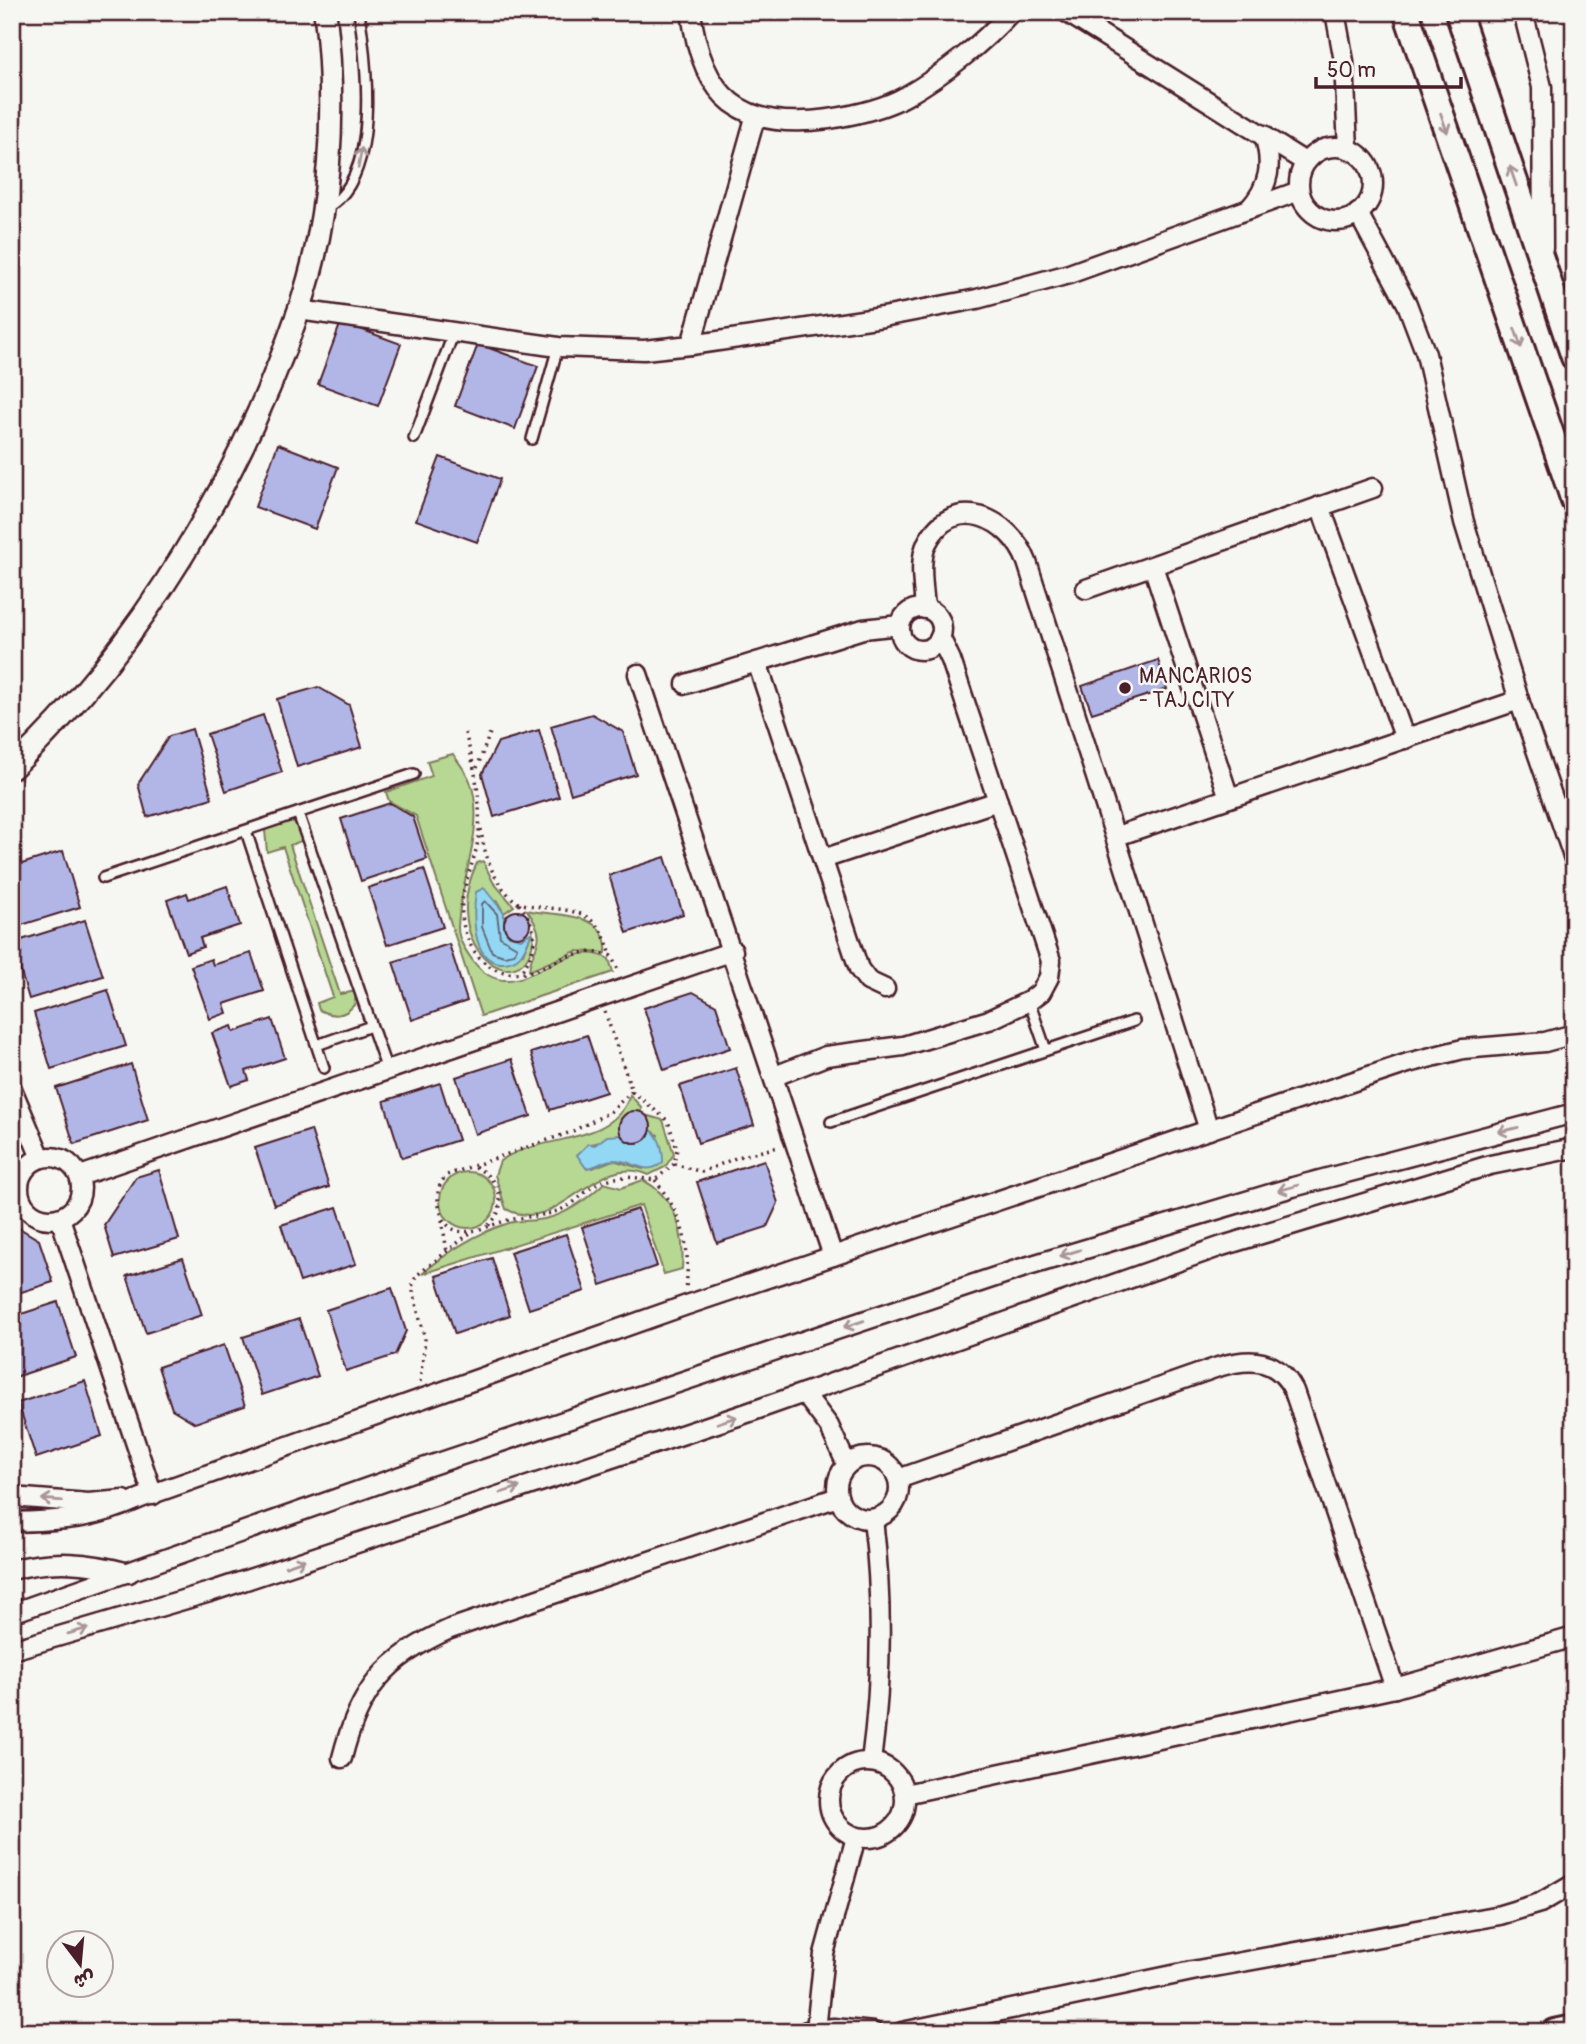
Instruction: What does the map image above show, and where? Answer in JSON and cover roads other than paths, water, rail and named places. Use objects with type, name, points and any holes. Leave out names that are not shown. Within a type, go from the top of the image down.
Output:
[{"type":"main road","points":[[1406,12],[1574,501]]},
{"type":"main road","points":[[1458,12],[1574,357]]},
{"type":"main road","points":[[1555,2032],[1574,2028]]},
{"type":"street","points":[[12,768],[85,691],[160,589],[228,472],[299,310],[322,210],[331,97],[326,12]]},
{"type":"street","points":[[691,12],[696,49],[709,78],[729,101],[755,118],[819,120],[857,115],[904,97],[946,68],[1010,12]]},
{"type":"street","points":[[1066,12],[1305,162]]},
{"type":"street","points":[[1335,12],[1344,61],[1348,149]]},
{"type":"street","points":[[1523,12],[1542,88],[1543,265]]},
{"type":"street","points":[[691,345],[755,118]]},
{"type":"street","points":[[1247,212],[1261,196],[1269,176],[1270,155],[1264,135]]},
{"type":"street","points":[[1325,149],[1348,149],[1366,163],[1373,186],[1368,201],[1358,213],[1345,219],[1322,218],[1305,204],[1299,191],[1299,176],[1305,162],[1325,149]]},
{"type":"street","points":[[299,310],[558,347],[644,350],[691,345],[883,317],[977,299],[1069,274],[1247,212],[1299,191]]},
{"type":"street","points":[[1358,213],[1407,304],[1426,354],[1464,522],[1519,700],[1574,859]]},
{"type":"street","points":[[1086,589],[1373,488]]},
{"type":"street","points":[[1321,506],[1405,739]]},
{"type":"street","points":[[775,1076],[826,1056],[935,1039],[989,1020],[1029,1001],[1046,985],[1051,961],[951,660],[940,637],[939,620],[925,609],[923,558],[927,544],[947,523],[960,517],[990,518],[1014,536],[1027,562],[1209,1130]]},
{"type":"street","points":[[1153,566],[1230,798]]},
{"type":"street","points":[[925,609],[907,614],[900,625],[901,637],[914,649],[926,649],[940,637]]},
{"type":"street","points":[[685,684],[863,629],[900,625]]},
{"type":"street","points":[[757,662],[859,968],[869,981],[885,989]]},
{"type":"street","points":[[638,674],[775,1076],[833,1256]]},
{"type":"street","points":[[1116,836],[1519,700]]},
{"type":"street","points":[[823,859],[998,801]]},
{"type":"street","points":[[79,1176],[733,951]]},
{"type":"street","points":[[12,1522],[72,1521],[108,1513],[147,1496],[684,1306],[1408,1063],[1463,1049],[1545,1042],[1574,1034]]},
{"type":"street","points":[[12,1089],[41,1158]]},
{"type":"street","points":[[12,1613],[438,1463],[1022,1268],[1281,1190],[1574,1113]]},
{"type":"street","points":[[12,1650],[210,1592],[804,1393],[1222,1247],[1490,1165],[1574,1148]]},
{"type":"street","points":[[41,1158],[64,1159],[79,1176],[82,1188],[79,1201],[71,1211],[60,1218],[37,1216],[16,1200],[22,1174],[30,1164],[41,1158]]},
{"type":"street","points":[[60,1218],[147,1496]]},
{"type":"street","points":[[898,1479],[1218,1367],[1248,1361],[1274,1365],[1286,1376],[1294,1391],[1395,1688]]},
{"type":"street","points":[[804,1393],[829,1426],[847,1465]]},
{"type":"street","points":[[872,1457],[888,1464],[898,1479],[895,1504],[889,1511],[873,1519],[848,1512],[838,1497],[838,1480],[847,1465],[872,1457]]},
{"type":"street","points":[[12,1497],[88,1503],[147,1496]]},
{"type":"street","points":[[342,1758],[353,1720],[370,1686],[397,1658],[421,1642],[450,1629],[838,1497]]},
{"type":"street","points":[[871,1762],[881,1640],[879,1567],[873,1519]]},
{"type":"street","points":[[12,1570],[47,1563],[75,1563],[129,1573]]},
{"type":"street","points":[[905,1794],[1395,1688],[1574,1637]]},
{"type":"street","points":[[871,1762],[889,1769],[897,1776],[905,1794],[904,1813],[892,1830],[875,1838],[856,1837],[834,1820],[830,1793],[844,1770],[871,1762]]},
{"type":"street","points":[[856,1837],[824,1954],[811,2031],[851,2028],[873,2032]]},
{"type":"street","points":[[902,2032],[1192,1971],[1500,1916],[1540,1903],[1574,1883]]},
{"type":"lane","points":[[322,210],[344,196],[352,185],[361,159],[365,93],[359,12]]},
{"type":"lane","points":[[414,438],[454,331]]},
{"type":"lane","points":[[532,439],[558,347]]},
{"type":"lane","points":[[103,878],[414,774]]},
{"type":"lane","points":[[298,813],[387,1070]]},
{"type":"lane","points":[[246,831],[324,1068]]},
{"type":"lane","points":[[1029,1001],[1046,1050]]},
{"type":"lane","points":[[831,1122],[1133,1021]]},
{"type":"lane","points":[[317,1045],[371,1026]]},
{"type":"water","points":[[484,888],[504,913],[504,928],[509,936],[521,939],[532,932],[522,954],[513,961],[500,963],[491,960],[479,945],[475,901],[476,892]]},
{"type":"water","points":[[651,1130],[659,1140],[662,1153],[663,1162],[657,1166],[645,1168],[613,1160],[586,1168],[577,1155],[588,1144],[595,1145],[607,1136],[621,1135],[629,1142],[638,1143],[645,1139]]},
{"type":"place","name":"MANCARIOS - TAJ CITY","points":[[1125,688]]}]
